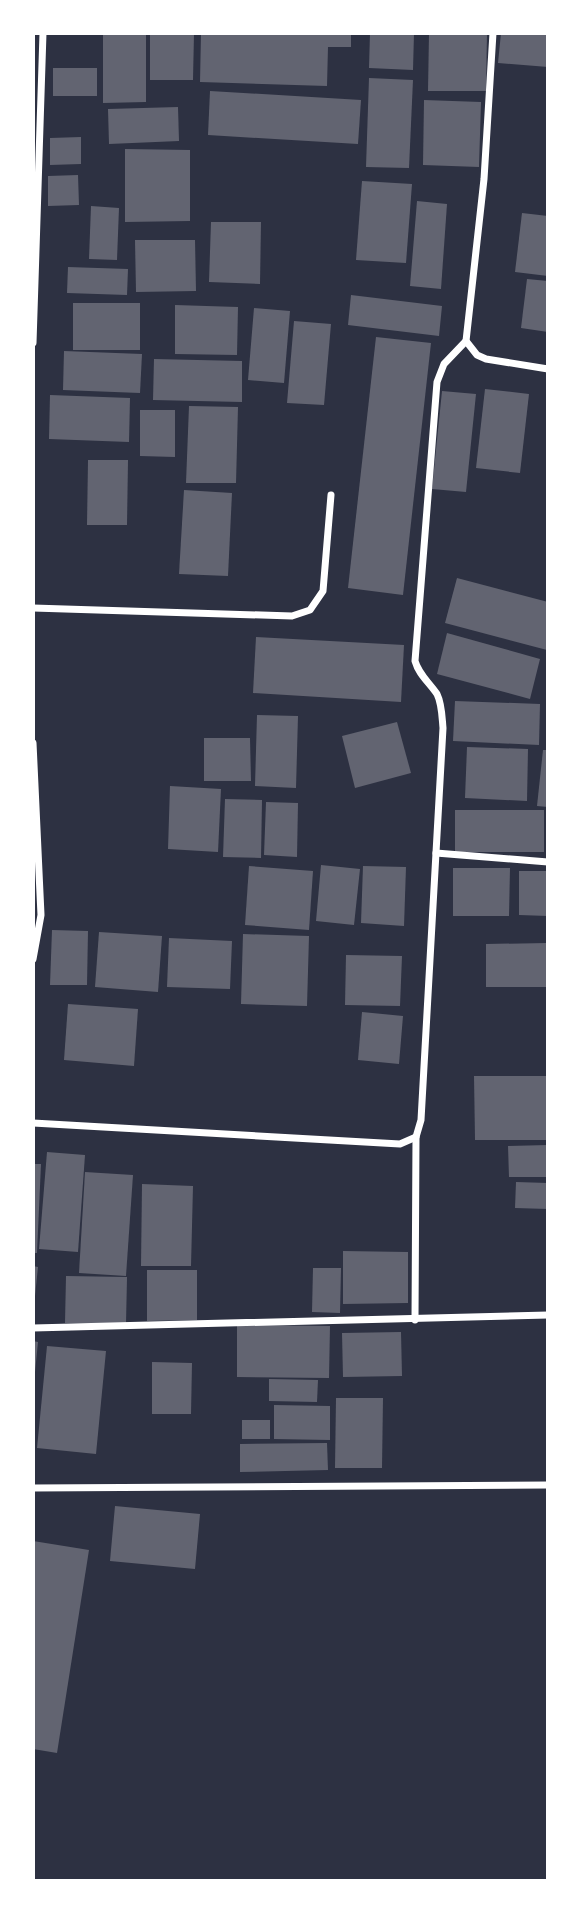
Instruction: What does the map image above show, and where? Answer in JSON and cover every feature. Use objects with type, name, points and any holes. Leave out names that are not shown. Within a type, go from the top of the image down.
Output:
[{"type":"street","points":[[33,343],[43,33]]},
{"type":"street","points":[[415,1320],[416,1137],[421,1120],[443,728],[440,703],[415,661],[437,382],[444,364],[466,341],[484,178],[493,33]]},
{"type":"street","points":[[466,341],[477,355],[486,359],[548,369]]},
{"type":"street","points":[[33,608],[292,616],[310,610],[323,591],[331,495]]},
{"type":"street","points":[[33,743],[41,915],[33,960]]},
{"type":"street","points":[[436,853],[548,862]]},
{"type":"street","points":[[33,1123],[400,1144],[416,1137]]},
{"type":"street","points":[[33,1328],[548,1315]]},
{"type":"street","points":[[33,1488],[548,1485]]},
{"type":"building","points":[[103,33],[146,33],[146,102],[103,103]]},
{"type":"building","points":[[150,33],[194,33],[193,80],[150,80]]},
{"type":"building","points":[[201,33],[351,33],[351,47],[328,47],[327,86],[200,82]]},
{"type":"building","points":[[370,33],[414,33],[413,70],[369,68]]},
{"type":"building","points":[[429,33],[487,33],[486,91],[428,91]]},
{"type":"building","points":[[501,33],[548,33],[548,67],[498,63]]},
{"type":"building","points":[[53,68],[97,68],[97,96],[53,96]]},
{"type":"building","points":[[369,78],[413,80],[409,168],[366,167]]},
{"type":"building","points":[[210,91],[361,100],[358,144],[208,135]]},
{"type":"building","points":[[424,100],[481,102],[479,167],[423,165]]},
{"type":"building","points":[[178,107],[179,141],[109,144],[108,109]]},
{"type":"building","points":[[81,137],[81,164],[50,165],[50,138]]},
{"type":"building","points":[[125,149],[190,150],[190,221],[125,222]]},
{"type":"building","points":[[78,175],[79,205],[48,206],[48,176]]},
{"type":"building","points":[[362,181],[412,184],[406,263],[356,260]]},
{"type":"building","points":[[417,201],[447,204],[441,289],[410,286]]},
{"type":"building","points":[[91,206],[119,208],[117,260],[89,259]]},
{"type":"building","points":[[522,213],[548,216],[548,276],[515,272]]},
{"type":"building","points":[[211,222],[261,222],[260,284],[209,282]]},
{"type":"building","points":[[135,240],[195,240],[196,291],[136,292]]},
{"type":"building","points":[[68,267],[128,269],[127,295],[67,293]]},
{"type":"building","points":[[527,279],[548,281],[548,332],[521,328]]},
{"type":"building","points":[[351,295],[442,306],[439,336],[348,325]]},
{"type":"building","points":[[73,303],[140,303],[140,350],[73,350]]},
{"type":"building","points":[[175,305],[238,307],[237,355],[175,354]]},
{"type":"building","points":[[254,308],[290,311],[284,383],[248,380]]},
{"type":"building","points":[[294,321],[331,324],[324,405],[287,403]]},
{"type":"building","points":[[376,337],[431,343],[403,595],[348,588]]},
{"type":"building","points":[[64,351],[142,354],[140,393],[63,390]]},
{"type":"building","points":[[154,359],[242,361],[242,402],[153,400]]},
{"type":"building","points":[[485,389],[529,394],[520,473],[476,468]]},
{"type":"building","points":[[442,391],[476,394],[466,492],[432,489]]},
{"type":"building","points":[[50,395],[130,398],[129,442],[49,439]]},
{"type":"building","points":[[189,406],[238,407],[236,483],[186,483]]},
{"type":"building","points":[[140,410],[175,410],[175,457],[140,456]]},
{"type":"building","points":[[88,460],[128,460],[127,525],[87,525]]},
{"type":"building","points":[[184,490],[232,493],[228,576],[179,574]]},
{"type":"building","points":[[457,578],[548,602],[547,650],[445,623]]},
{"type":"building","points":[[447,633],[540,659],[530,699],[437,674]]},
{"type":"building","points":[[256,637],[404,645],[401,702],[253,693]]},
{"type":"building","points":[[455,701],[540,704],[539,745],[453,741]]},
{"type":"building","points":[[257,715],[298,716],[296,788],[255,786]]},
{"type":"building","points":[[397,722],[411,773],[355,788],[342,736]]},
{"type":"building","points":[[204,738],[250,738],[251,781],[204,781]]},
{"type":"building","points":[[467,747],[528,749],[527,801],[465,798]]},
{"type":"building","points":[[543,750],[548,750],[548,807],[537,806]]},
{"type":"building","points":[[170,786],[221,789],[218,852],[168,849]]},
{"type":"building","points":[[225,799],[262,800],[261,858],[223,857]]},
{"type":"building","points":[[266,802],[298,803],[297,857],[264,855]]},
{"type":"building","points":[[455,810],[544,810],[544,852],[455,852]]},
{"type":"building","points":[[321,865],[360,869],[354,925],[316,921]]},
{"type":"building","points":[[249,866],[313,871],[309,930],[245,925]]},
{"type":"building","points":[[363,866],[406,867],[404,926],[361,923]]},
{"type":"building","points":[[453,868],[510,868],[509,916],[453,916]]},
{"type":"building","points":[[519,871],[548,871],[548,916],[519,915]]},
{"type":"building","points":[[52,930],[88,931],[87,985],[50,985]]},
{"type":"building","points":[[99,932],[162,936],[158,992],[95,987]]},
{"type":"building","points":[[243,934],[309,936],[307,1006],[241,1004]]},
{"type":"building","points":[[169,938],[232,941],[230,989],[167,987]]},
{"type":"building","points":[[547,943],[547,987],[486,987],[486,944]]},
{"type":"building","points":[[346,955],[402,956],[400,1006],[345,1005]]},
{"type":"building","points":[[68,1004],[138,1009],[134,1066],[64,1060]]},
{"type":"building","points":[[362,1012],[403,1016],[399,1064],[358,1060]]},
{"type":"building","points":[[474,1076],[548,1076],[548,1140],[475,1140]]},
{"type":"building","points":[[548,1145],[548,1177],[509,1177],[508,1146]]},
{"type":"building","points":[[47,1152],[85,1155],[78,1252],[39,1249]]},
{"type":"building","points":[[33,1164],[41,1164],[37,1253],[33,1253]]},
{"type":"building","points":[[85,1172],[133,1175],[126,1276],[79,1273]]},
{"type":"building","points":[[516,1182],[548,1183],[548,1209],[515,1208]]},
{"type":"building","points":[[142,1184],[193,1186],[191,1266],[141,1266]]},
{"type":"building","points":[[343,1251],[408,1252],[408,1303],[343,1304]]},
{"type":"building","points":[[33,1266],[38,1267],[35,1296],[33,1296]]},
{"type":"building","points":[[313,1268],[341,1268],[340,1313],[312,1312]]},
{"type":"building","points":[[147,1270],[197,1270],[197,1320],[147,1321]]},
{"type":"building","points":[[66,1276],[127,1277],[126,1324],[65,1323]]},
{"type":"building","points":[[237,1325],[330,1326],[329,1378],[237,1377]]},
{"type":"building","points":[[401,1332],[402,1376],[343,1377],[342,1333]]},
{"type":"building","points":[[33,1341],[38,1342],[35,1372],[33,1372]]},
{"type":"building","points":[[47,1346],[106,1351],[96,1454],[37,1448]]},
{"type":"building","points":[[152,1362],[192,1363],[191,1414],[152,1414]]},
{"type":"building","points":[[269,1379],[318,1380],[317,1402],[269,1401]]},
{"type":"building","points":[[336,1398],[383,1398],[382,1468],[335,1468]]},
{"type":"building","points":[[274,1405],[330,1406],[330,1440],[274,1439]]},
{"type":"building","points":[[242,1420],[270,1420],[270,1439],[242,1439]]},
{"type":"building","points":[[327,1443],[328,1470],[240,1472],[240,1444]]},
{"type":"building","points":[[115,1506],[200,1514],[195,1569],[110,1561]]},
{"type":"building","points":[[33,1541],[89,1550],[57,1753],[33,1749]]}]
